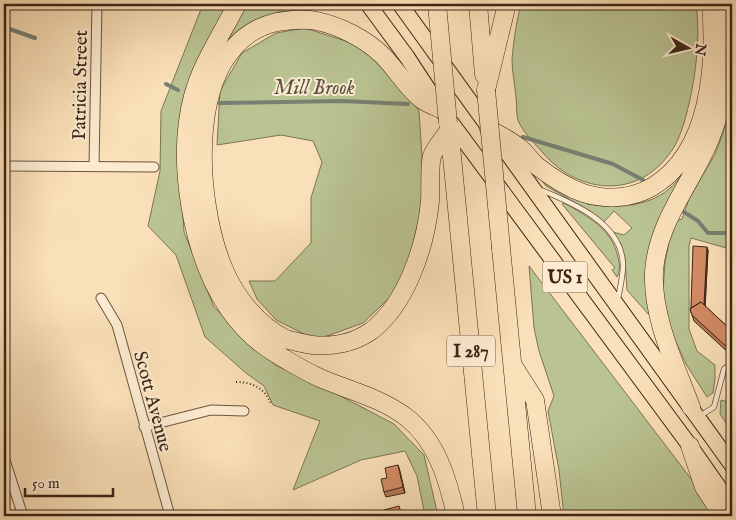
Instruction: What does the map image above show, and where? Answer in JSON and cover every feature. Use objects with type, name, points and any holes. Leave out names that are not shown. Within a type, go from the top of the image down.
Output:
[{"type":"highway","points":[[237,4],[199,78],[189,117],[187,138],[188,187],[193,216],[207,266],[216,288],[228,308],[242,325],[279,356],[319,378],[395,409],[407,417],[422,432],[444,470],[456,516]]},
{"type":"highway","name":"US 1","points":[[368,4],[407,57],[446,121],[690,446],[732,506]]},
{"type":"highway","name":"US 1","points":[[400,4],[732,465]]},
{"type":"highway","name":"I 287","points":[[437,4],[446,121],[455,186],[487,516]]},
{"type":"highway","points":[[478,4],[487,65]]},
{"type":"highway","points":[[487,65],[507,4]]},
{"type":"highway","points":[[489,129],[521,149],[550,176],[580,192],[602,197],[620,197],[632,196],[651,188],[661,182],[682,160],[700,122],[709,87],[713,53],[711,4]]},
{"type":"highway","points":[[695,412],[659,319],[654,270],[661,236],[710,141],[717,122],[726,66],[727,30],[725,4]]},
{"type":"highway","points":[[304,19],[329,24],[361,39],[382,55],[421,100],[446,121],[432,156],[430,202],[422,240],[407,283],[399,299],[389,314],[378,325],[355,340],[342,344],[319,346],[286,339],[273,331],[246,306],[223,267],[215,244],[207,204],[203,165],[204,128],[209,102],[215,80],[234,48],[258,29],[272,23],[304,19]]},
{"type":"highway","name":"I 287","points":[[487,65],[486,90],[526,516]]},
{"type":"highway","points":[[512,365],[535,400],[552,516]]},
{"type":"highway","points":[[690,446],[704,487],[723,516]]},
{"type":"street","name":"Patricia Street","points":[[94,166],[97,4]]},
{"type":"street","points":[[4,166],[154,166]]},
{"type":"street","name":"Scott Avenue","points":[[101,298],[117,325],[170,516]]},
{"type":"street","points":[[144,427],[211,410],[244,412]]},
{"type":"street","points":[[4,457],[23,516]]},
{"type":"lane","points":[[532,187],[564,199],[594,217],[614,238],[622,256],[623,264],[617,306]]},
{"type":"lane","points":[[695,412],[714,407],[724,369],[732,363]]},
{"type":"path","points":[[236,382],[246,382],[262,389],[267,394],[271,404]]},
{"type":"green space","points":[[203,4],[229,4],[181,178],[184,232],[214,307],[275,365],[333,392],[394,424],[424,455],[438,516],[425,516],[417,476],[405,451],[361,460],[293,490],[320,421],[273,405],[264,386],[205,337],[176,255],[148,226],[160,171],[161,111]]},
{"type":"green space","points":[[246,4],[307,4],[312,10],[278,12],[243,29],[225,46]]},
{"type":"green space","points":[[521,4],[696,4],[698,25],[697,58],[686,116],[677,142],[667,157],[653,171],[638,180],[622,185],[605,186],[588,183],[556,166],[525,133],[517,117],[512,65],[514,39]]},
{"type":"green space","points":[[305,28],[358,45],[396,77],[419,111],[422,157],[424,215],[398,290],[363,323],[316,340],[276,320],[257,299],[249,281],[275,281],[311,243],[311,198],[322,162],[313,141],[281,135],[217,145],[220,91],[242,53],[276,33]]},
{"type":"green space","points":[[732,90],[732,305],[727,300],[730,249],[691,238],[689,246],[689,329],[697,351],[715,365],[713,393],[707,397],[686,364],[669,327],[662,305],[665,263],[673,222],[682,219],[689,199],[715,154],[723,133]]},
{"type":"green space","points":[[536,173],[587,201],[587,204],[597,206],[630,205],[651,200],[669,189],[683,174],[649,315],[627,290],[625,258],[621,244],[613,232],[624,235],[632,228],[614,211],[604,222],[588,210],[546,186]]},
{"type":"green space","points":[[564,203],[590,218],[611,239],[619,263],[617,277],[612,270],[615,268],[562,204]]},
{"type":"green space","points":[[529,266],[701,492],[716,516],[564,516],[559,470],[548,411],[554,396],[539,351],[534,328]]},
{"type":"green space","points":[[721,400],[732,403],[732,432],[720,414]]},
{"type":"building","points":[[693,246],[707,247],[704,305],[701,302],[691,308]]},
{"type":"building","points":[[701,302],[732,331],[732,346],[729,349],[692,315],[690,309]]},
{"type":"building","points":[[730,365],[732,366],[732,378],[726,376]]},
{"type":"building","points":[[398,465],[403,487],[384,492],[381,479],[387,478],[385,468]]},
{"type":"building","points":[[399,506],[402,516],[384,516],[384,510]]},
{"type":"waterway","name":"Mill Brook","points":[[4,27],[35,38]]},
{"type":"waterway","name":"Mill Brook","points":[[166,84],[178,90]]},
{"type":"waterway","name":"Mill Brook","points":[[219,103],[343,101],[408,104]]},
{"type":"waterway","name":"Mill Brook","points":[[523,137],[613,164],[643,180]]},
{"type":"waterway","name":"Mill Brook","points":[[684,212],[698,221],[708,233],[732,233]]}]
